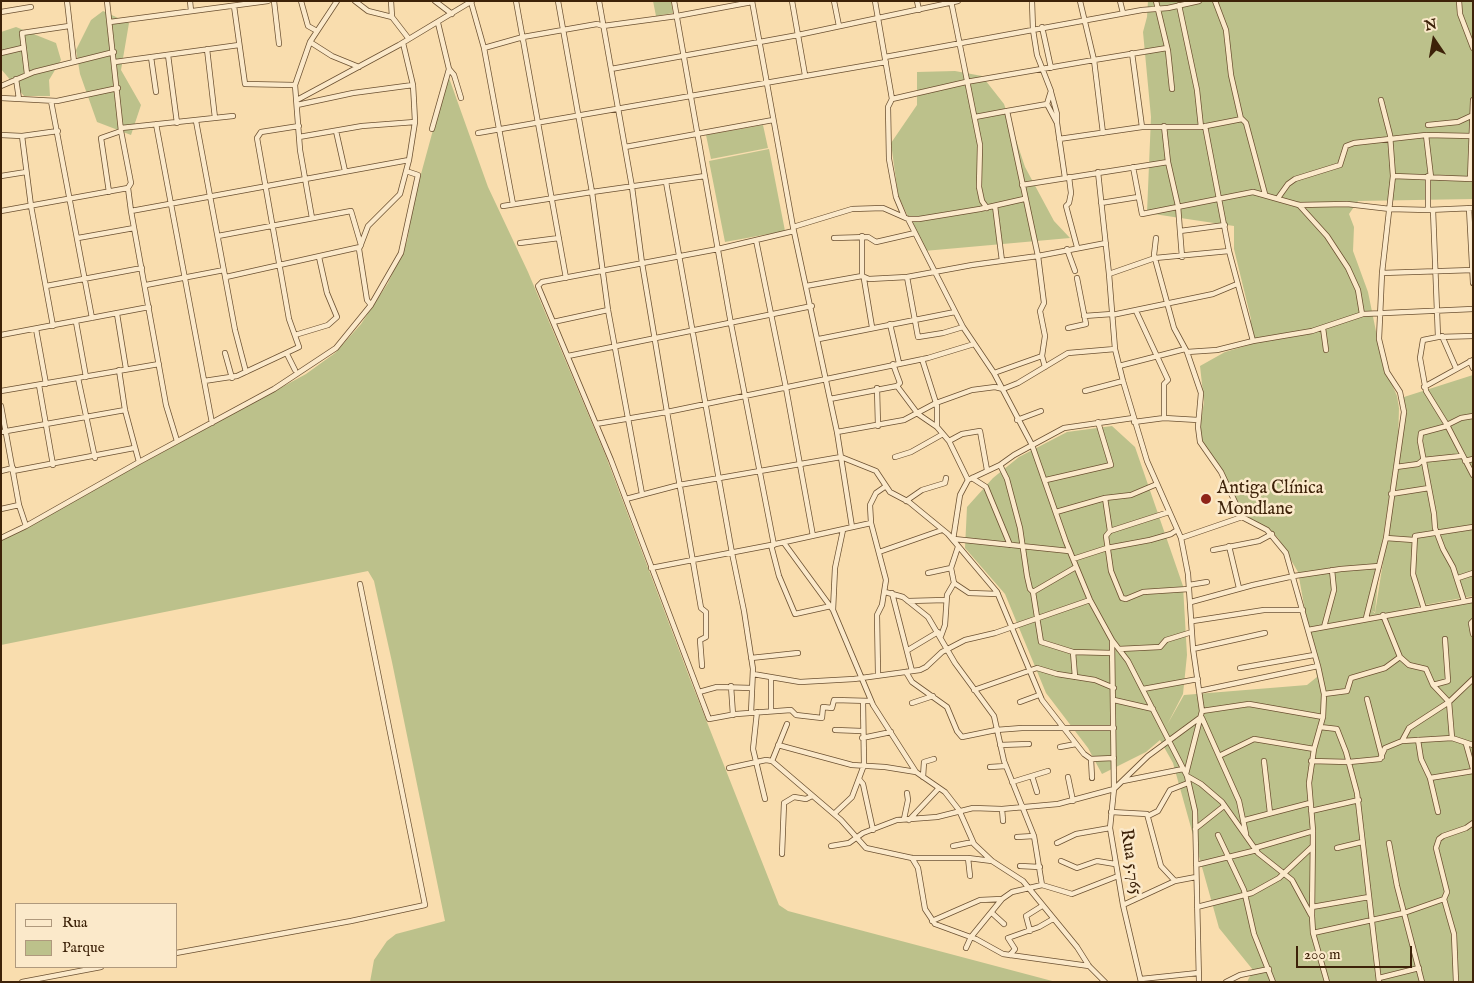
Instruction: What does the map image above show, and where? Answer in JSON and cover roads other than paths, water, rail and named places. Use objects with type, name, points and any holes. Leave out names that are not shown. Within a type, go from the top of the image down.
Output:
[{"type":"street","points":[[67,1],[74,62]]},
{"type":"street","points":[[107,1],[118,88],[121,130],[131,183],[128,188],[131,211],[159,364],[171,424],[177,441]]},
{"type":"street","points":[[190,1],[191,11]]},
{"type":"street","points":[[110,22],[268,1]]},
{"type":"street","points":[[274,1],[278,44]]},
{"type":"street","points":[[301,1],[308,26],[316,30]]},
{"type":"street","points":[[312,218],[299,137],[295,85],[316,30],[337,1]]},
{"type":"street","points":[[355,1],[368,11],[392,17]]},
{"type":"street","points":[[391,1],[392,17],[409,39]]},
{"type":"street","points":[[436,1],[452,14]]},
{"type":"street","points":[[297,103],[403,43],[471,1],[484,48],[513,204]]},
{"type":"street","points":[[516,1],[566,278]]},
{"type":"street","points":[[558,1],[592,192],[608,310],[626,418],[642,494]]},
{"type":"street","points":[[599,1],[632,187],[642,263],[656,338],[679,486],[701,609],[706,612],[706,637],[700,640],[702,666]]},
{"type":"street","points":[[674,1],[778,576],[795,614],[832,608]]},
{"type":"street","points":[[792,1],[805,75]]},
{"type":"street","points":[[834,1],[839,26]]},
{"type":"street","points":[[875,1],[892,99],[888,107],[889,159],[896,198],[963,327],[994,373],[1017,420],[1032,445],[1070,551],[1090,600],[1112,640],[1128,661],[1186,775],[1194,801],[1199,982]]},
{"type":"street","points":[[917,1],[919,10]]},
{"type":"street","points":[[611,69],[798,35],[958,1]]},
{"type":"street","points":[[1032,1],[1033,30],[1042,70],[1058,114],[1059,139],[1071,192],[1069,203],[1066,206],[1077,247]]},
{"type":"street","points":[[1080,1],[1094,60],[1103,133]]},
{"type":"street","points":[[1120,1],[1123,13]]},
{"type":"street","points":[[1156,1],[1167,48],[1172,89]]},
{"type":"street","points":[[478,133],[766,83],[1042,27],[1198,1]]},
{"type":"street","points":[[1215,1],[1226,30],[1231,75],[1240,119],[1246,123],[1265,194]]},
{"type":"street","points":[[1459,1],[1460,14],[1473,48]]},
{"type":"street","points":[[484,48],[523,38],[597,24],[603,26],[677,16],[752,2],[794,229],[819,338],[837,432],[852,527]]},
{"type":"street","points":[[951,2],[980,146],[978,181],[982,201],[980,210]]},
{"type":"street","points":[[1179,5],[1203,127],[1220,198],[1229,251],[1252,340]]},
{"type":"street","points":[[234,6],[245,84],[295,85]]},
{"type":"street","points":[[1,12],[31,7]]},
{"type":"street","points":[[432,129],[448,69],[438,22]]},
{"type":"street","points":[[27,74],[21,35],[24,32],[69,26]]},
{"type":"street","points":[[1042,27],[1051,68]]},
{"type":"street","points":[[310,42],[328,54],[359,67]]},
{"type":"street","points":[[360,247],[368,226],[400,194],[409,160],[415,122],[413,85],[403,43]]},
{"type":"street","points":[[115,62],[239,45]]},
{"type":"street","points":[[1,53],[22,48]]},
{"type":"street","points":[[892,99],[966,82],[1167,48]]},
{"type":"street","points":[[207,49],[215,118]]},
{"type":"street","points":[[1,86],[27,74],[114,52]]},
{"type":"street","points":[[1132,53],[1142,127]]},
{"type":"street","points":[[168,55],[177,123]]},
{"type":"street","points":[[151,57],[156,92]]},
{"type":"street","points":[[448,69],[454,75],[461,98]]},
{"type":"street","points":[[16,79],[18,99]]},
{"type":"street","points":[[297,103],[413,85]]},
{"type":"street","points":[[1,98],[65,100],[118,88]]},
{"type":"street","points":[[1051,91],[1047,104],[1057,123]]},
{"type":"street","points":[[1366,618],[1386,538],[1391,494],[1402,432],[1403,400],[1383,362],[1378,339],[1382,272],[1393,176],[1391,138],[1381,100]]},
{"type":"street","points":[[1393,176],[1471,179],[1471,116],[1473,100]]},
{"type":"street","points":[[51,101],[86,278],[92,318]]},
{"type":"street","points":[[975,116],[1047,104]]},
{"type":"street","points":[[1007,111],[1024,200],[1038,256],[1044,303],[1040,311],[1044,336],[1042,356],[1045,367]]},
{"type":"street","points":[[109,192],[101,138],[121,130],[156,124],[233,116]]},
{"type":"street","points":[[1428,125],[1458,122],[1471,116]]},
{"type":"street","points":[[1059,139],[1142,127],[1203,127],[1240,119]]},
{"type":"street","points":[[625,147],[773,120]]},
{"type":"street","points":[[196,121],[238,343],[246,372]]},
{"type":"street","points":[[299,137],[415,122]]},
{"type":"street","points":[[156,124],[212,423]]},
{"type":"street","points":[[204,381],[232,378],[300,347],[290,324],[258,135],[261,132],[299,126]]},
{"type":"street","points":[[1164,126],[1168,162],[1178,206],[1182,257]]},
{"type":"street","points":[[1,135],[22,136],[58,131]]},
{"type":"street","points":[[336,131],[345,171]]},
{"type":"street","points":[[1426,135],[1440,336],[1456,368]]},
{"type":"street","points":[[1278,198],[1288,184],[1295,179],[1340,166],[1346,146],[1354,143],[1426,135],[1472,136]]},
{"type":"street","points":[[22,136],[31,206],[53,326]]},
{"type":"street","points":[[131,211],[409,160]]},
{"type":"street","points":[[1022,185],[1168,162]]},
{"type":"street","points":[[1133,167],[1142,214],[1248,192],[1265,194],[1299,204],[1347,204],[1390,209],[1430,210],[1471,208],[1473,283]]},
{"type":"street","points":[[1,538],[288,381],[324,357],[344,340],[372,305],[390,274],[405,242],[418,175],[406,171]]},
{"type":"street","points":[[1,176],[26,172]]},
{"type":"street","points":[[1098,172],[1115,349],[1134,420],[1156,484],[1181,538],[1191,602],[1192,632],[1202,714],[1239,800],[1245,820],[1246,836]]},
{"type":"street","points":[[503,206],[705,176]]},
{"type":"street","points":[[666,182],[732,553],[741,592],[753,674],[751,713]]},
{"type":"street","points":[[1,211],[128,188]]},
{"type":"street","points":[[1101,203],[1138,197]]},
{"type":"street","points":[[871,701],[834,700],[833,707],[823,706],[822,718],[796,715],[791,710],[757,712],[710,720],[626,499],[538,286],[542,282],[756,240],[852,209],[883,208],[906,217],[980,210],[1024,200]]},
{"type":"street","points":[[982,201],[987,208]]},
{"type":"street","points":[[1299,204],[1327,236],[1348,268],[1358,290],[1362,314]]},
{"type":"street","points":[[995,206],[1002,261]]},
{"type":"street","points":[[218,236],[351,211],[360,247],[367,300],[372,305]]},
{"type":"street","points":[[1180,231],[1225,225]]},
{"type":"street","points":[[78,238],[134,228]]},
{"type":"street","points":[[834,238],[862,236],[876,242],[915,233]]},
{"type":"street","points":[[862,236],[863,278],[872,327]]},
{"type":"street","points":[[520,243],[559,238]]},
{"type":"street","points":[[1156,238],[1155,258],[1174,328],[1186,350],[1201,393],[1198,420],[1200,442],[1221,472],[1242,517],[1272,534],[1286,553],[1318,666],[1324,694],[1323,717],[1311,761],[1309,783],[1313,831],[1312,916],[1313,933],[1327,982]]},
{"type":"street","points":[[756,240],[813,536]]},
{"type":"street","points":[[806,286],[863,278],[907,277],[1106,243]]},
{"type":"street","points":[[226,277],[360,247]]},
{"type":"street","points":[[1068,249],[1074,271]]},
{"type":"street","points":[[1109,274],[1155,258],[1182,257],[1229,251]]},
{"type":"street","points":[[295,335],[328,325],[337,317],[325,287],[320,257]]},
{"type":"street","points":[[46,286],[142,268]]},
{"type":"street","points":[[146,285],[224,270]]},
{"type":"street","points":[[1382,272],[1436,273],[1472,270]]},
{"type":"street","points":[[907,277],[919,337],[943,334],[963,327]]},
{"type":"street","points":[[1068,328],[1086,324],[1077,278]]},
{"type":"street","points":[[1084,316],[1136,311],[1213,294],[1237,284]]},
{"type":"street","points":[[568,356],[812,306]]},
{"type":"street","points":[[1,335],[149,307]]},
{"type":"street","points":[[1120,366],[1156,355],[1186,350],[1217,350],[1252,340],[1323,328],[1362,314],[1473,309]]},
{"type":"street","points":[[553,322],[608,310]]},
{"type":"street","points":[[1136,311],[1168,380],[1164,384],[1164,418]]},
{"type":"street","points":[[819,338],[955,312]]},
{"type":"street","points":[[117,314],[126,369]]},
{"type":"street","points":[[76,322],[86,376]]},
{"type":"street","points":[[890,324],[899,363]]},
{"type":"street","points":[[1323,328],[1326,350]]},
{"type":"street","points":[[36,329],[46,384]]},
{"type":"street","points":[[1473,336],[1426,338],[1422,342],[1420,358],[1424,387],[1447,425],[1461,456],[1473,475]]},
{"type":"street","points":[[596,424],[746,397],[922,359],[974,344]]},
{"type":"street","points":[[837,432],[904,420],[936,403],[978,388],[1003,389],[1068,353],[1115,349]]},
{"type":"street","points":[[225,353],[232,378]]},
{"type":"street","points":[[287,354],[296,370]]},
{"type":"street","points":[[994,373],[1014,364],[1042,356]]},
{"type":"street","points":[[922,359],[936,403],[937,427]]},
{"type":"street","points":[[1424,387],[1472,360],[1473,368]]},
{"type":"street","points":[[1,390],[159,364]]},
{"type":"street","points":[[893,364],[900,383],[897,386]]},
{"type":"street","points":[[119,370],[125,410],[139,462]]},
{"type":"street","points":[[78,378],[95,458]]},
{"type":"street","points":[[1085,391],[1123,381]]},
{"type":"street","points":[[39,385],[53,465]]},
{"type":"street","points":[[830,399],[877,388],[897,386]]},
{"type":"street","points":[[897,386],[918,414],[937,427],[943,434],[970,479],[986,487],[1010,545]]},
{"type":"street","points":[[877,388],[878,426]]},
{"type":"street","points":[[1,406],[3,432],[13,470],[19,505],[26,526]]},
{"type":"street","points":[[3,432],[46,426],[125,410]]},
{"type":"street","points":[[1017,420],[1041,412]]},
{"type":"street","points":[[1464,601],[1458,578],[1436,533],[1420,434],[1461,418],[1473,416]]},
{"type":"street","points":[[953,540],[960,495],[970,479],[1000,465],[1014,455],[1064,428],[1098,422],[1164,418],[1198,420]]},
{"type":"street","points":[[1046,480],[1111,465],[1098,422]]},
{"type":"street","points":[[948,441],[962,434],[980,431],[987,470]]},
{"type":"street","points":[[895,457],[911,452],[943,434]]},
{"type":"street","points":[[1,471],[95,458],[134,448]]},
{"type":"street","points":[[626,499],[679,486],[841,456],[876,471],[895,496],[906,501],[953,540],[998,594],[1039,695],[1076,744],[1091,759],[1092,778]]},
{"type":"street","points":[[1396,467],[1418,464],[1423,460],[1461,456]]},
{"type":"street","points":[[1465,461],[1473,459]]},
{"type":"street","points":[[1000,465],[1007,479],[1023,546],[1028,582],[1033,592],[1040,639],[1043,644],[1073,652],[1112,653]]},
{"type":"street","points":[[906,501],[922,490],[945,483],[946,478]]},
{"type":"street","points":[[1056,512],[1105,498],[1131,495],[1156,484]]},
{"type":"street","points":[[878,674],[877,615],[886,580],[871,523],[870,505],[876,492],[886,486]]},
{"type":"street","points":[[1391,494],[1429,488]]},
{"type":"street","points":[[1105,498],[1110,531]]},
{"type":"street","points":[[1,509],[19,505]]},
{"type":"street","points":[[1169,512],[1110,531],[1106,536],[1112,577],[1124,599],[1143,592],[1189,587],[1208,582]]},
{"type":"street","points":[[1181,538],[1242,517]]},
{"type":"street","points":[[652,568],[784,543],[871,523]]},
{"type":"street","points":[[1424,609],[1413,574],[1414,540],[1417,535],[1473,527]]},
{"type":"street","points":[[832,608],[835,568],[843,530]]},
{"type":"street","points":[[879,552],[942,530]]},
{"type":"street","points":[[1073,559],[1108,548],[1150,540],[1171,534],[1177,530]]},
{"type":"street","points":[[1214,550],[1260,541],[1272,534]]},
{"type":"street","points":[[1386,538],[1414,540]]},
{"type":"street","points":[[953,540],[1070,551]]},
{"type":"street","points":[[784,543],[832,608],[871,701],[916,772],[939,788],[959,810],[973,842],[992,861],[1009,870],[1028,887],[1077,947],[1089,966],[1105,982]]},
{"type":"street","points":[[1229,546],[1239,588]]},
{"type":"street","points":[[908,650],[939,634],[946,625],[946,600],[954,583],[951,568],[958,547]]},
{"type":"street","points":[[1191,602],[1239,588],[1294,576],[1332,570],[1379,566]]},
{"type":"street","points":[[1033,592],[1076,567]]},
{"type":"street","points":[[928,573],[951,568]]},
{"type":"street","points":[[1324,627],[1335,586],[1332,570]]},
{"type":"street","points":[[1458,578],[1473,573]]},
{"type":"street","points":[[954,583],[968,593],[998,594]]},
{"type":"street","points":[[178,953],[352,921],[425,905],[360,584]]},
{"type":"street","points":[[884,592],[898,594],[928,617],[974,690],[994,716],[1006,766],[1034,836],[1042,885]]},
{"type":"street","points":[[892,593],[899,627],[908,650],[912,671]]},
{"type":"street","points":[[908,602],[946,600]]},
{"type":"street","points":[[753,674],[800,682],[862,678],[878,674],[912,671],[926,667],[947,649],[968,638],[995,633],[1090,600]]},
{"type":"street","points":[[1308,630],[1473,600]]},
{"type":"street","points":[[1193,621],[1271,609],[1303,610]]},
{"type":"street","points":[[1383,615],[1400,657],[1409,664],[1426,669],[1433,685],[1449,702],[1452,738]]},
{"type":"street","points":[[1473,621],[1471,623],[1473,634]]},
{"type":"street","points":[[1119,649],[1160,647],[1166,640],[1192,632]]},
{"type":"street","points":[[1194,649],[1265,633]]},
{"type":"street","points":[[1433,685],[1448,681],[1445,639]]},
{"type":"street","name":"Rua 5.765","points":[[1112,640],[1114,789],[1110,828],[1123,905],[1141,980]]},
{"type":"street","points":[[1073,652],[1075,677]]},
{"type":"street","points":[[751,658],[798,653]]},
{"type":"street","points":[[1240,668],[1314,655]]},
{"type":"street","points":[[1324,694],[1347,691],[1351,678],[1385,668],[1400,657]]},
{"type":"street","points":[[1199,691],[1318,666]]},
{"type":"street","points":[[974,690],[1037,668],[1095,680],[1114,688]]},
{"type":"street","points":[[906,672],[912,682],[947,707],[957,731],[962,737],[996,730],[1064,727],[1114,728]]},
{"type":"street","points":[[771,678],[771,711]]},
{"type":"street","points":[[1143,689],[1198,679]]},
{"type":"street","points":[[1402,741],[1410,728],[1449,702],[1473,679]]},
{"type":"street","points":[[731,686],[733,715]]},
{"type":"street","points":[[699,692],[717,687],[752,688]]},
{"type":"street","points":[[1020,702],[1039,695]]},
{"type":"street","points":[[912,702],[933,696]]},
{"type":"street","points":[[1367,699],[1382,758]]},
{"type":"street","points":[[1114,700],[1153,709]]},
{"type":"street","points":[[834,814],[852,797],[864,765],[862,701]]},
{"type":"street","points":[[831,846],[849,843],[873,830],[906,819],[937,817],[973,808],[1002,809],[1073,801],[1114,789],[1138,764],[1170,741],[1202,714],[1249,704],[1323,717]]},
{"type":"street","points":[[757,712],[752,744],[755,762],[766,799]]},
{"type":"street","points":[[1186,775],[1202,714]]},
{"type":"street","points":[[772,761],[787,724]]},
{"type":"street","points":[[1320,727],[1337,728],[1359,800],[1362,842],[1379,980],[1419,968]]},
{"type":"street","points":[[835,730],[862,731]]},
{"type":"street","points":[[862,738],[891,732]]},
{"type":"street","points":[[1382,758],[1385,748],[1402,741],[1452,738],[1473,745]]},
{"type":"street","points":[[1219,756],[1254,739],[1314,749]]},
{"type":"street","points":[[1418,740],[1421,759],[1430,778],[1438,812]]},
{"type":"street","points":[[1000,745],[1029,744]]},
{"type":"street","points":[[1060,747],[1076,744]]},
{"type":"street","points":[[1430,778],[1473,770],[1466,744]]},
{"type":"street","points":[[778,745],[852,765],[916,772]]},
{"type":"street","points":[[1091,759],[1114,758]]},
{"type":"street","points":[[1311,761],[1348,762],[1382,758]]},
{"type":"street","points":[[923,777],[924,762],[934,759]]},
{"type":"street","points":[[729,768],[766,760],[772,761],[834,814],[858,837],[866,848],[912,858],[946,860],[968,858],[992,861]]},
{"type":"street","points":[[1264,761],[1270,813]]},
{"type":"street","points":[[990,767],[1006,766]]},
{"type":"street","points":[[1123,781],[1183,769]]},
{"type":"street","points":[[1012,782],[1048,771]]},
{"type":"street","points":[[1186,775],[1214,794],[1256,849],[1270,864],[1285,873],[1298,889],[1312,916]]},
{"type":"street","points":[[1032,776],[1038,792]]},
{"type":"street","points":[[1068,777],[1073,801]]},
{"type":"street","points":[[859,778],[863,784],[873,830]]},
{"type":"street","points":[[1148,816],[1158,811],[1170,790],[1188,784]]},
{"type":"street","points":[[906,819],[939,788]]},
{"type":"street","points":[[906,819],[908,793]]},
{"type":"street","points":[[782,854],[784,803],[794,797],[806,799],[812,796]]},
{"type":"street","points":[[1311,810],[1359,800]]},
{"type":"street","points":[[1245,820],[1310,803]]},
{"type":"street","points":[[1195,830],[1224,806]]},
{"type":"street","points":[[1002,809],[1003,822]]},
{"type":"street","points":[[1112,812],[1145,812],[1148,816],[1162,866],[1175,881]]},
{"type":"street","points":[[1456,982],[1454,934],[1444,899],[1447,892],[1438,860],[1437,843],[1443,836],[1473,824]]},
{"type":"street","points":[[1057,843],[1076,834],[1110,828]]},
{"type":"street","points":[[1196,865],[1227,858],[1313,831]]},
{"type":"street","points":[[1218,835],[1227,858],[1238,875],[1254,934],[1273,982]]},
{"type":"street","points":[[1017,838],[1034,836]]},
{"type":"street","points":[[953,846],[973,842]]},
{"type":"street","points":[[1337,848],[1362,842]]},
{"type":"street","points":[[1389,843],[1404,913],[1422,982]]},
{"type":"street","points":[[1197,907],[1245,896],[1269,885],[1285,873],[1312,847]]},
{"type":"street","points":[[912,858],[918,868],[925,909],[932,921],[940,927],[971,937],[1010,955],[1089,966]]},
{"type":"street","points":[[968,858],[970,876]]},
{"type":"street","points":[[1061,862],[1077,868],[1097,861],[1116,864]]},
{"type":"street","points":[[1020,866],[1040,867]]},
{"type":"street","points":[[966,948],[971,937],[1002,899],[1012,892],[1042,885],[1072,894],[1118,876]]},
{"type":"street","points":[[1123,905],[1175,881],[1196,877]]},
{"type":"street","points":[[1312,907],[1369,897]]},
{"type":"street","points":[[932,921],[980,900],[1002,899]]},
{"type":"street","points":[[1313,933],[1404,913],[1444,899]]},
{"type":"street","points":[[1030,931],[1026,916],[1042,906]]},
{"type":"street","points":[[992,913],[1004,924]]},
{"type":"street","points":[[1010,955],[1015,949],[1008,938],[1030,931],[1053,918]]},
{"type":"street","points":[[22,982],[97,968]]},
{"type":"street","points":[[1226,982],[1240,975],[1269,969]]},
{"type":"street","points":[[1141,980],[1198,972]]},
{"type":"place","name":"Antiga Clínica Mondlane","points":[[1206,499]]}]
